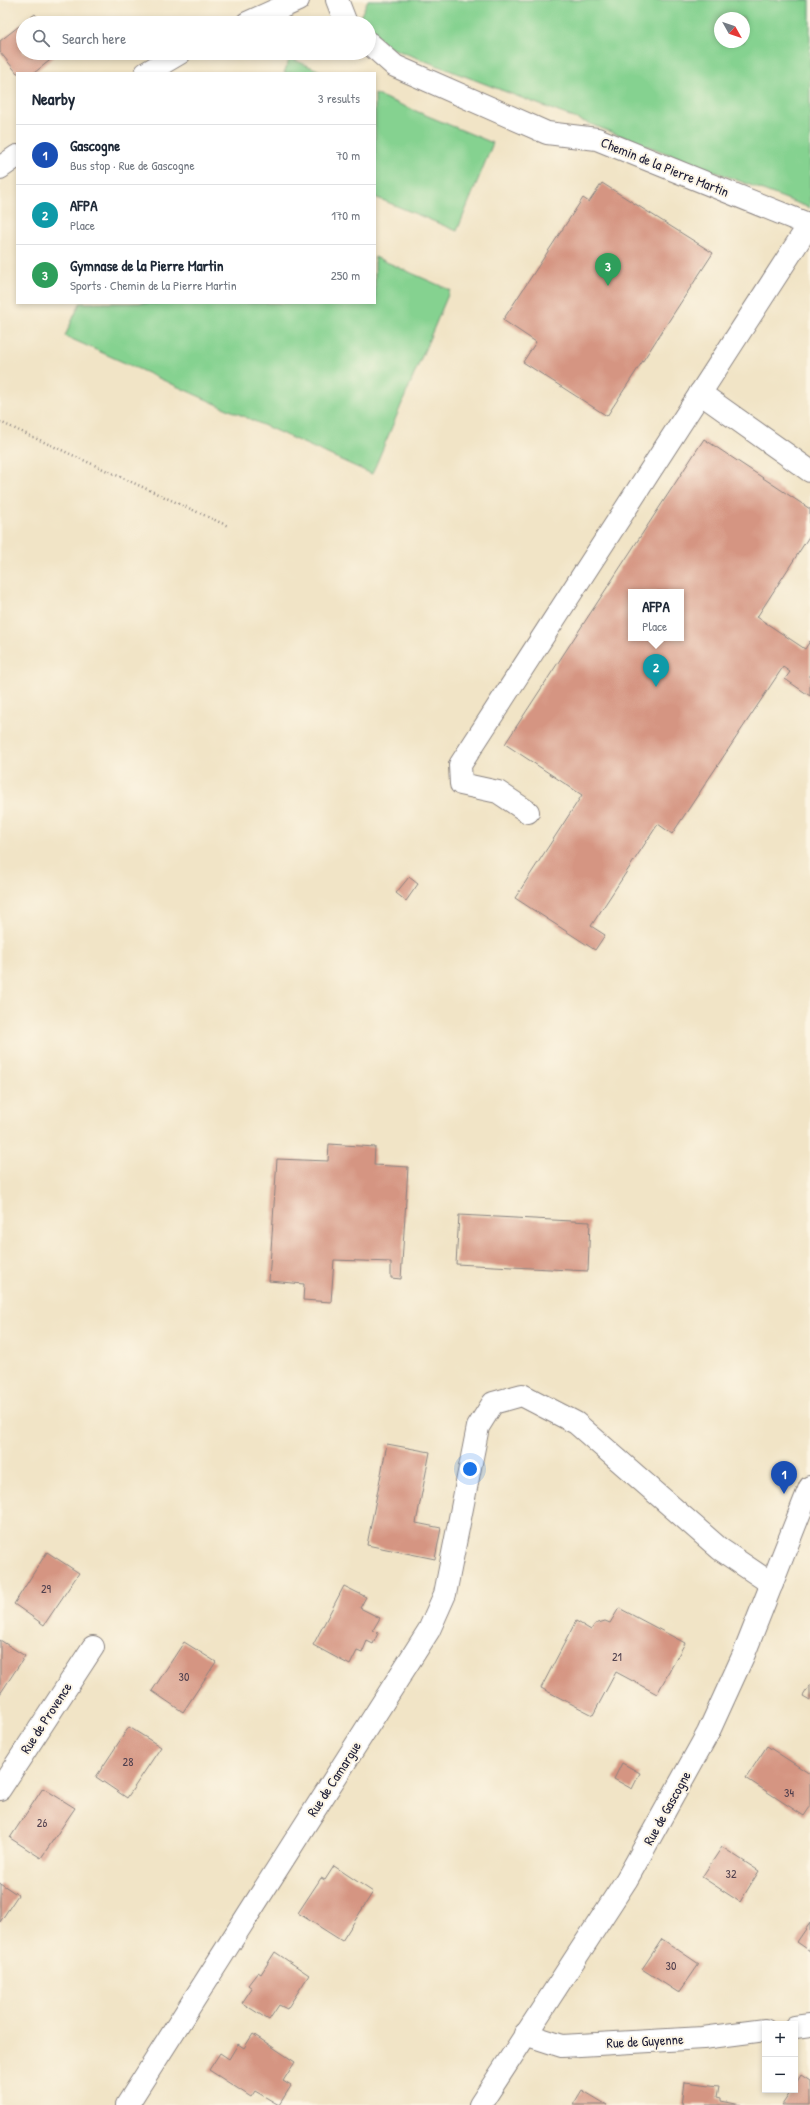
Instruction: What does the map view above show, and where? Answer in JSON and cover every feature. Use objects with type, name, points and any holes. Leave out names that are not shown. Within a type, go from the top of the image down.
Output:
[{"type":"street","points":[[263,16],[298,0]]},
{"type":"street","points":[[337,0],[343,16]]},
{"type":"street","name":"Chemin de la Pierre Martin","points":[[376,49],[396,66],[547,133],[597,139],[810,225]]},
{"type":"street","points":[[148,72],[168,60]]},
{"type":"street","points":[[0,168],[16,157]]},
{"type":"street","points":[[528,812],[498,792],[461,784],[460,765],[810,225]]},
{"type":"street","points":[[700,393],[810,471]]},
{"type":"street","name":"Rue de Camargue","points":[[127,2105],[429,1630],[445,1594],[478,1427],[493,1403],[522,1395],[576,1423],[720,1550],[772,1584]]},
{"type":"street","name":"Rue de Gascogne","points":[[480,2105],[627,1879],[708,1733],[744,1654],[810,1487]]},
{"type":"street","name":"Rue de Provence","points":[[0,1789],[92,1647]]},
{"type":"street","points":[[798,2026],[810,2025]]},
{"type":"street","name":"Rue de Guyenne","points":[[526,2034],[562,2046],[703,2038],[762,2030]]},
{"type":"path","points":[[0,422],[228,526]]},
{"type":"green space","points":[[368,0],[810,0],[810,208],[386,46],[376,35],[376,16],[360,16]]},
{"type":"green space","points":[[289,60],[295,60],[323,72],[284,72]]},
{"type":"green space","points":[[376,94],[493,143],[457,231],[376,197]]},
{"type":"green space","points":[[376,257],[450,290],[372,474],[65,336],[80,304],[376,304]]},
{"type":"building","points":[[16,28],[16,60],[50,60],[35,72],[16,72],[0,52],[0,41]]},
{"type":"building","points":[[602,183],[713,253],[607,416],[523,362],[536,342],[503,320],[583,198],[589,202]]},
{"type":"building","points":[[704,439],[810,509],[810,535],[757,617],[805,649],[810,641],[810,696],[785,679],[790,672],[783,667],[672,834],[658,824],[591,926],[605,935],[595,950],[515,898],[582,795],[505,744]]},
{"type":"building","points":[[409,877],[418,884],[406,901],[396,893]]},
{"type":"building","points":[[329,1144],[375,1147],[374,1165],[408,1167],[401,1279],[391,1278],[391,1262],[334,1260],[331,1302],[303,1300],[304,1284],[269,1281],[277,1159],[328,1161]]},
{"type":"building","points":[[459,1215],[590,1222],[588,1271],[456,1264]]},
{"type":"building","points":[[387,1444],[430,1452],[416,1523],[441,1528],[435,1559],[367,1545]]},
{"type":"building","points":[[47,1552],[79,1573],[44,1625],[14,1604]]},
{"type":"building","points":[[344,1586],[366,1597],[360,1608],[380,1618],[373,1630],[378,1633],[373,1644],[367,1641],[362,1653],[357,1651],[350,1665],[313,1645]]},
{"type":"building","points":[[619,1608],[685,1643],[657,1694],[616,1672],[593,1715],[541,1688],[576,1621],[591,1630],[595,1624],[605,1621],[610,1623]]},
{"type":"building","points":[[0,1640],[25,1656],[0,1694]]},
{"type":"building","points":[[184,1642],[216,1662],[183,1712],[152,1691]]},
{"type":"building","points":[[810,1685],[810,1700],[803,1696]]},
{"type":"building","points":[[129,1727],[161,1747],[127,1798],[96,1777]]},
{"type":"building","points":[[767,1746],[810,1774],[810,1807],[804,1816],[746,1778]]},
{"type":"building","points":[[622,1763],[640,1773],[632,1789],[614,1779]]},
{"type":"building","points":[[43,1788],[75,1808],[41,1858],[10,1838]]},
{"type":"building","points":[[722,1847],[759,1871],[740,1902],[702,1877]]},
{"type":"building","points":[[334,1866],[373,1892],[342,1941],[298,1913],[321,1878],[325,1880]]},
{"type":"building","points":[[0,1883],[18,1895],[0,1922]]},
{"type":"building","points":[[810,1923],[810,1951],[797,1942]]},
{"type":"building","points":[[662,1939],[699,1964],[679,1993],[642,1969]]},
{"type":"building","points":[[275,1952],[309,1975],[287,2009],[279,2005],[269,2020],[242,2003],[252,1988],[248,1985],[258,1972],[261,1974]]},
{"type":"building","points":[[253,2034],[295,2062],[283,2081],[291,2086],[279,2105],[255,2091],[251,2097],[209,2070],[220,2053],[229,2059],[238,2044],[244,2048]]},
{"type":"building","points":[[801,2075],[810,2081],[810,2105],[782,2105],[790,2093],[798,2093],[798,2080]]},
{"type":"building","points":[[685,2082],[719,2086],[717,2097],[721,2098],[721,2101],[741,2105],[682,2105]]},
{"type":"building","points":[[582,2090],[607,2105],[573,2105]]},
{"type":"place","name":"Gymnase de la Pierre Martin","points":[[608,286]]},
{"type":"place","name":"AFPA","points":[[656,687]]},
{"type":"place","name":"Gascogne","points":[[784,1494]]}]
